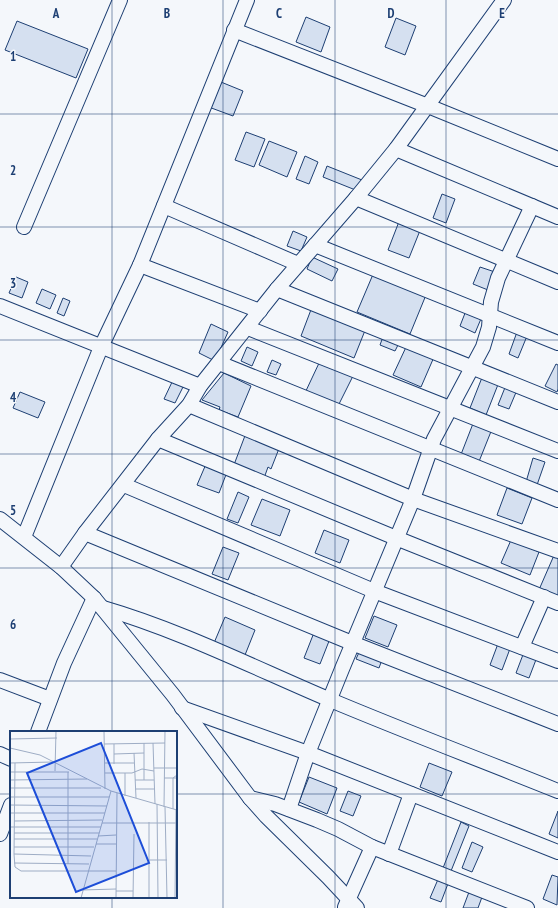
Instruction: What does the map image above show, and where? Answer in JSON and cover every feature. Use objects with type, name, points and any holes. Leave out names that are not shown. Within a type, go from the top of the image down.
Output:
[{"type":"street","points":[[24,227],[120,0]]},
{"type":"street","points":[[24,537],[102,347],[140,265],[247,0]]},
{"type":"street","points":[[61,567],[85,533],[124,485],[158,439],[189,405],[200,386],[248,328],[277,289],[356,198],[396,148],[504,0]]},
{"type":"street","points":[[234,30],[558,158]]},
{"type":"street","points":[[396,148],[558,217]]},
{"type":"street","points":[[356,198],[558,282]]},
{"type":"street","points":[[164,206],[298,264]]},
{"type":"street","points":[[289,809],[308,753],[352,643],[413,499],[430,448],[438,430],[483,347],[489,327],[494,290],[532,206]]},
{"type":"street","points":[[315,245],[558,343]]},
{"type":"street","points":[[140,265],[260,311]]},
{"type":"street","points":[[277,289],[558,402]]},
{"type":"street","points":[[0,306],[200,386]]},
{"type":"street","points":[[248,328],[558,451]]},
{"type":"street","points":[[219,363],[558,500]]},
{"type":"street","points":[[189,405],[413,499],[558,551]]},
{"type":"street","points":[[158,439],[396,538],[558,603]]},
{"type":"street","points":[[124,485],[374,590],[558,661]]},
{"type":"street","points":[[0,519],[61,567],[99,603],[182,708],[250,798],[350,905],[372,847]]},
{"type":"street","points":[[85,533],[352,643],[558,724]]},
{"type":"street","points":[[522,647],[544,597]]},
{"type":"street","points":[[38,731],[64,664],[99,603]]},
{"type":"street","points":[[99,603],[180,635],[330,700],[558,791]]},
{"type":"street","points":[[0,680],[50,699]]},
{"type":"street","points":[[182,708],[308,753],[558,852]]},
{"type":"street","points":[[0,754],[10,759]]},
{"type":"street","points":[[389,854],[411,794]]},
{"type":"street","points":[[250,798],[289,809],[338,829],[372,847],[527,908]]},
{"type":"street","points":[[0,834],[10,808]]},
{"type":"building","points":[[306,17],[330,27],[321,52],[296,42]]},
{"type":"building","points":[[396,18],[416,26],[405,55],[385,47]]},
{"type":"building","points":[[17,21],[88,49],[76,78],[5,50]]},
{"type":"building","points":[[216,80],[243,91],[233,116],[206,106]]},
{"type":"building","points":[[246,132],[265,139],[254,167],[235,160]]},
{"type":"building","points":[[269,141],[297,152],[287,177],[259,165]]},
{"type":"building","points":[[305,156],[318,162],[309,184],[296,179]]},
{"type":"building","points":[[327,166],[362,180],[358,191],[323,177]]},
{"type":"building","points":[[442,194],[455,199],[446,223],[433,218]]},
{"type":"building","points":[[400,219],[421,228],[409,258],[388,250]]},
{"type":"building","points":[[293,231],[307,237],[301,251],[287,246]]},
{"type":"building","points":[[312,257],[338,269],[332,281],[307,269]]},
{"type":"building","points":[[480,267],[495,272],[488,290],[473,284]]},
{"type":"building","points":[[374,272],[426,295],[410,334],[357,312]]},
{"type":"building","points":[[16,277],[28,282],[22,298],[9,293]]},
{"type":"building","points":[[42,289],[56,295],[50,309],[36,303]]},
{"type":"building","points":[[63,298],[70,301],[64,316],[57,313]]},
{"type":"building","points":[[312,307],[366,328],[354,358],[301,336]]},
{"type":"building","points":[[467,308],[483,314],[475,333],[460,326]]},
{"type":"building","points":[[211,324],[228,332],[215,361],[199,353]]},
{"type":"building","points":[[517,332],[527,336],[518,358],[509,354]]},
{"type":"building","points":[[384,334],[400,341],[395,351],[380,345]]},
{"type":"building","points":[[407,345],[434,357],[421,387],[393,375]]},
{"type":"building","points":[[247,347],[258,352],[252,366],[241,361]]},
{"type":"building","points":[[272,360],[281,364],[276,375],[267,372]]},
{"type":"building","points":[[320,361],[353,376],[337,408],[304,395]]},
{"type":"building","points":[[556,364],[558,365],[557,392],[545,386]]},
{"type":"building","points":[[224,373],[251,386],[238,417],[219,410],[220,407],[202,400]]},
{"type":"building","points":[[483,375],[499,382],[486,415],[470,408]]},
{"type":"building","points":[[173,380],[184,385],[175,403],[164,399]]},
{"type":"building","points":[[506,385],[517,390],[509,409],[498,405]]},
{"type":"building","points":[[20,392],[45,402],[38,418],[13,408]]},
{"type":"building","points":[[474,421],[492,429],[478,464],[460,457]]},
{"type":"building","points":[[246,433],[280,446],[271,469],[268,467],[263,481],[232,470]]},
{"type":"building","points":[[533,458],[545,462],[537,485],[526,482]]},
{"type":"building","points":[[206,464],[227,472],[219,493],[197,485]]},
{"type":"building","points":[[507,488],[532,498],[522,524],[497,515]]},
{"type":"building","points":[[238,492],[249,497],[238,523],[227,519]]},
{"type":"building","points":[[262,499],[290,510],[280,536],[251,525]]},
{"type":"building","points":[[324,530],[349,540],[340,563],[315,553]]},
{"type":"building","points":[[511,540],[539,552],[530,575],[501,563]]},
{"type":"building","points":[[223,547],[239,553],[228,580],[212,574]]},
{"type":"building","points":[[555,553],[558,555],[558,601],[538,592]]},
{"type":"building","points":[[374,616],[397,625],[388,647],[365,638]]},
{"type":"building","points":[[225,617],[255,630],[245,655],[214,643]]},
{"type":"building","points":[[315,630],[331,636],[320,664],[304,658]]},
{"type":"building","points":[[499,641],[511,646],[502,670],[490,665]]},
{"type":"building","points":[[361,648],[383,657],[379,668],[356,659]]},
{"type":"building","points":[[524,652],[537,657],[529,678],[516,673]]},
{"type":"building","points":[[429,763],[452,772],[442,796],[420,787]]},
{"type":"building","points":[[309,777],[337,788],[327,814],[299,802]]},
{"type":"building","points":[[348,791],[361,796],[353,816],[340,811]]},
{"type":"building","points":[[558,811],[558,838],[549,834]]},
{"type":"building","points":[[461,822],[469,826],[451,871],[443,868]]},
{"type":"building","points":[[472,842],[483,847],[472,872],[462,868]]},
{"type":"building","points":[[552,875],[558,877],[557,905],[543,899]]},
{"type":"building","points":[[439,877],[449,881],[441,902],[430,898]]},
{"type":"building","points":[[469,892],[482,897],[478,908],[463,908]]}]
